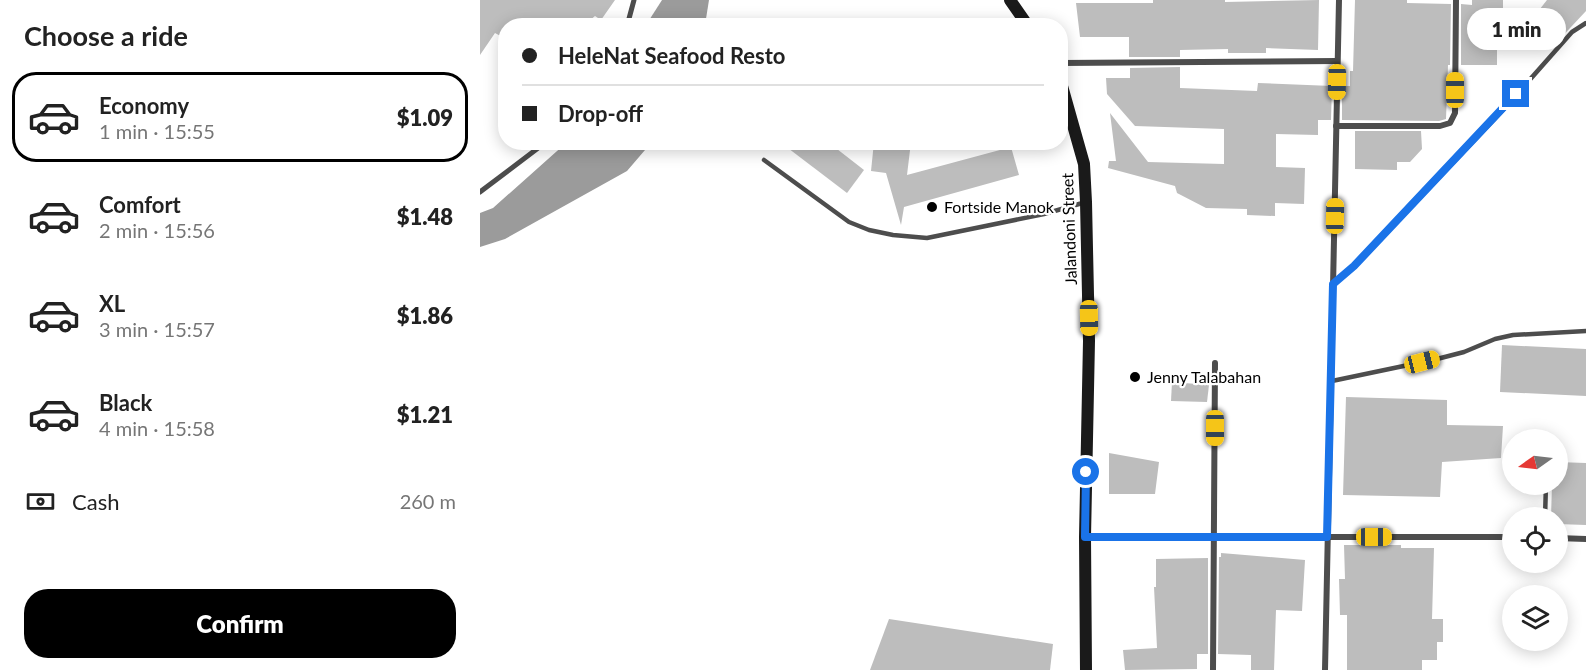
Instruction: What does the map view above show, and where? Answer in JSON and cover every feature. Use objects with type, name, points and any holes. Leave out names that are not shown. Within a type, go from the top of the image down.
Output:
[{"type":"main road","points":[[1010,0],[1022,18]]},
{"type":"main road","name":"Jalandoni Street","points":[[1068,107],[1084,164],[1086,202],[1089,341],[1085,537],[1086,670]]},
{"type":"street","points":[[629,18],[634,0]]},
{"type":"street","points":[[1325,670],[1339,0]]},
{"type":"street","points":[[1336,126],[1440,126],[1450,123],[1455,113],[1456,0]]},
{"type":"street","points":[[1068,63],[1337,61]]},
{"type":"street","points":[[480,192],[535,150]]},
{"type":"street","points":[[1213,670],[1215,363]]},
{"type":"street","points":[[1085,537],[1502,537]]},
{"type":"street","points":[[1568,538],[1586,539]]},
{"type":"lane","points":[[1333,284],[1354,266],[1503,110],[1572,32],[1586,23]]},
{"type":"lane","points":[[764,160],[849,222],[869,230],[893,235],[927,238],[1044,214],[1086,202]]},
{"type":"lane","points":[[1332,381],[1464,352],[1495,339],[1514,335],[1586,331]]},
{"type":"shaded area","points":[[662,0],[709,0],[706,18],[650,18]]},
{"type":"shaded area","points":[[558,150],[645,150],[627,171],[505,239],[480,247],[480,213],[493,208]]},
{"type":"building","points":[[480,0],[615,0],[602,18],[595,16],[593,18],[498,18],[498,35],[495,33],[480,55]]},
{"type":"building","points":[[1153,0],[1225,0],[1225,2],[1319,0],[1318,50],[1266,48],[1266,53],[1228,53],[1228,49],[1180,50],[1180,57],[1129,57],[1129,37],[1080,37],[1076,3],[1153,3]]},
{"type":"building","points":[[1355,0],[1407,0],[1407,3],[1451,4],[1446,119],[1439,121],[1342,120],[1342,86],[1350,86],[1350,71],[1353,71]]},
{"type":"building","points":[[1472,0],[1503,0],[1503,35],[1497,35],[1497,65],[1461,65],[1461,4],[1472,5]]},
{"type":"building","points":[[1547,0],[1586,0],[1586,11],[1556,43],[1529,23]]},
{"type":"building","points":[[1180,67],[1180,88],[1257,91],[1258,83],[1332,86],[1331,120],[1318,120],[1318,135],[1276,134],[1276,167],[1305,168],[1304,204],[1275,203],[1275,216],[1247,215],[1247,209],[1206,208],[1177,193],[1175,186],[1108,168],[1109,161],[1116,161],[1110,113],[1148,162],[1224,164],[1224,129],[1135,126],[1107,94],[1106,78],[1130,78],[1130,68]]},
{"type":"building","points":[[1355,131],[1421,131],[1422,149],[1410,162],[1397,162],[1397,170],[1355,169]]},
{"type":"building","points":[[791,150],[838,150],[864,170],[847,193]]},
{"type":"building","points":[[873,150],[910,150],[907,175],[1000,150],[1012,150],[1019,175],[904,207],[901,225],[886,173],[871,171]]},
{"type":"building","points":[[1502,345],[1586,349],[1586,396],[1500,392]]},
{"type":"building","points":[[1172,382],[1209,385],[1207,402],[1171,401]]},
{"type":"building","points":[[1346,397],[1447,400],[1447,425],[1503,426],[1501,458],[1442,462],[1440,497],[1343,495]]},
{"type":"building","points":[[1109,453],[1159,462],[1155,494],[1109,494]]},
{"type":"building","points":[[1568,462],[1586,463],[1586,525],[1568,524],[1568,507],[1551,507],[1552,495],[1568,495]]},
{"type":"building","points":[[1344,545],[1401,545],[1401,548],[1434,548],[1432,619],[1443,619],[1443,642],[1437,642],[1437,660],[1422,660],[1422,670],[1347,670],[1347,615],[1340,615],[1339,579],[1345,579]]},
{"type":"building","points":[[1221,553],[1305,560],[1302,611],[1276,610],[1274,670],[1251,670],[1251,655],[1218,654],[1219,557]]},
{"type":"building","points":[[1208,558],[1208,654],[1197,654],[1197,669],[1125,670],[1123,650],[1157,648],[1154,587],[1156,587],[1156,559]]},
{"type":"building","points":[[889,619],[1053,644],[1050,670],[870,670]]},
{"type":"place","name":"Fortside Manok","points":[[932,207]]},
{"type":"place","name":"Jenny Talabahan","points":[[1135,377]]},
{"type":"route","points":[[1086,472],[1085,537],[1327,537],[1333,284],[1354,266],[1516,94]]}]
